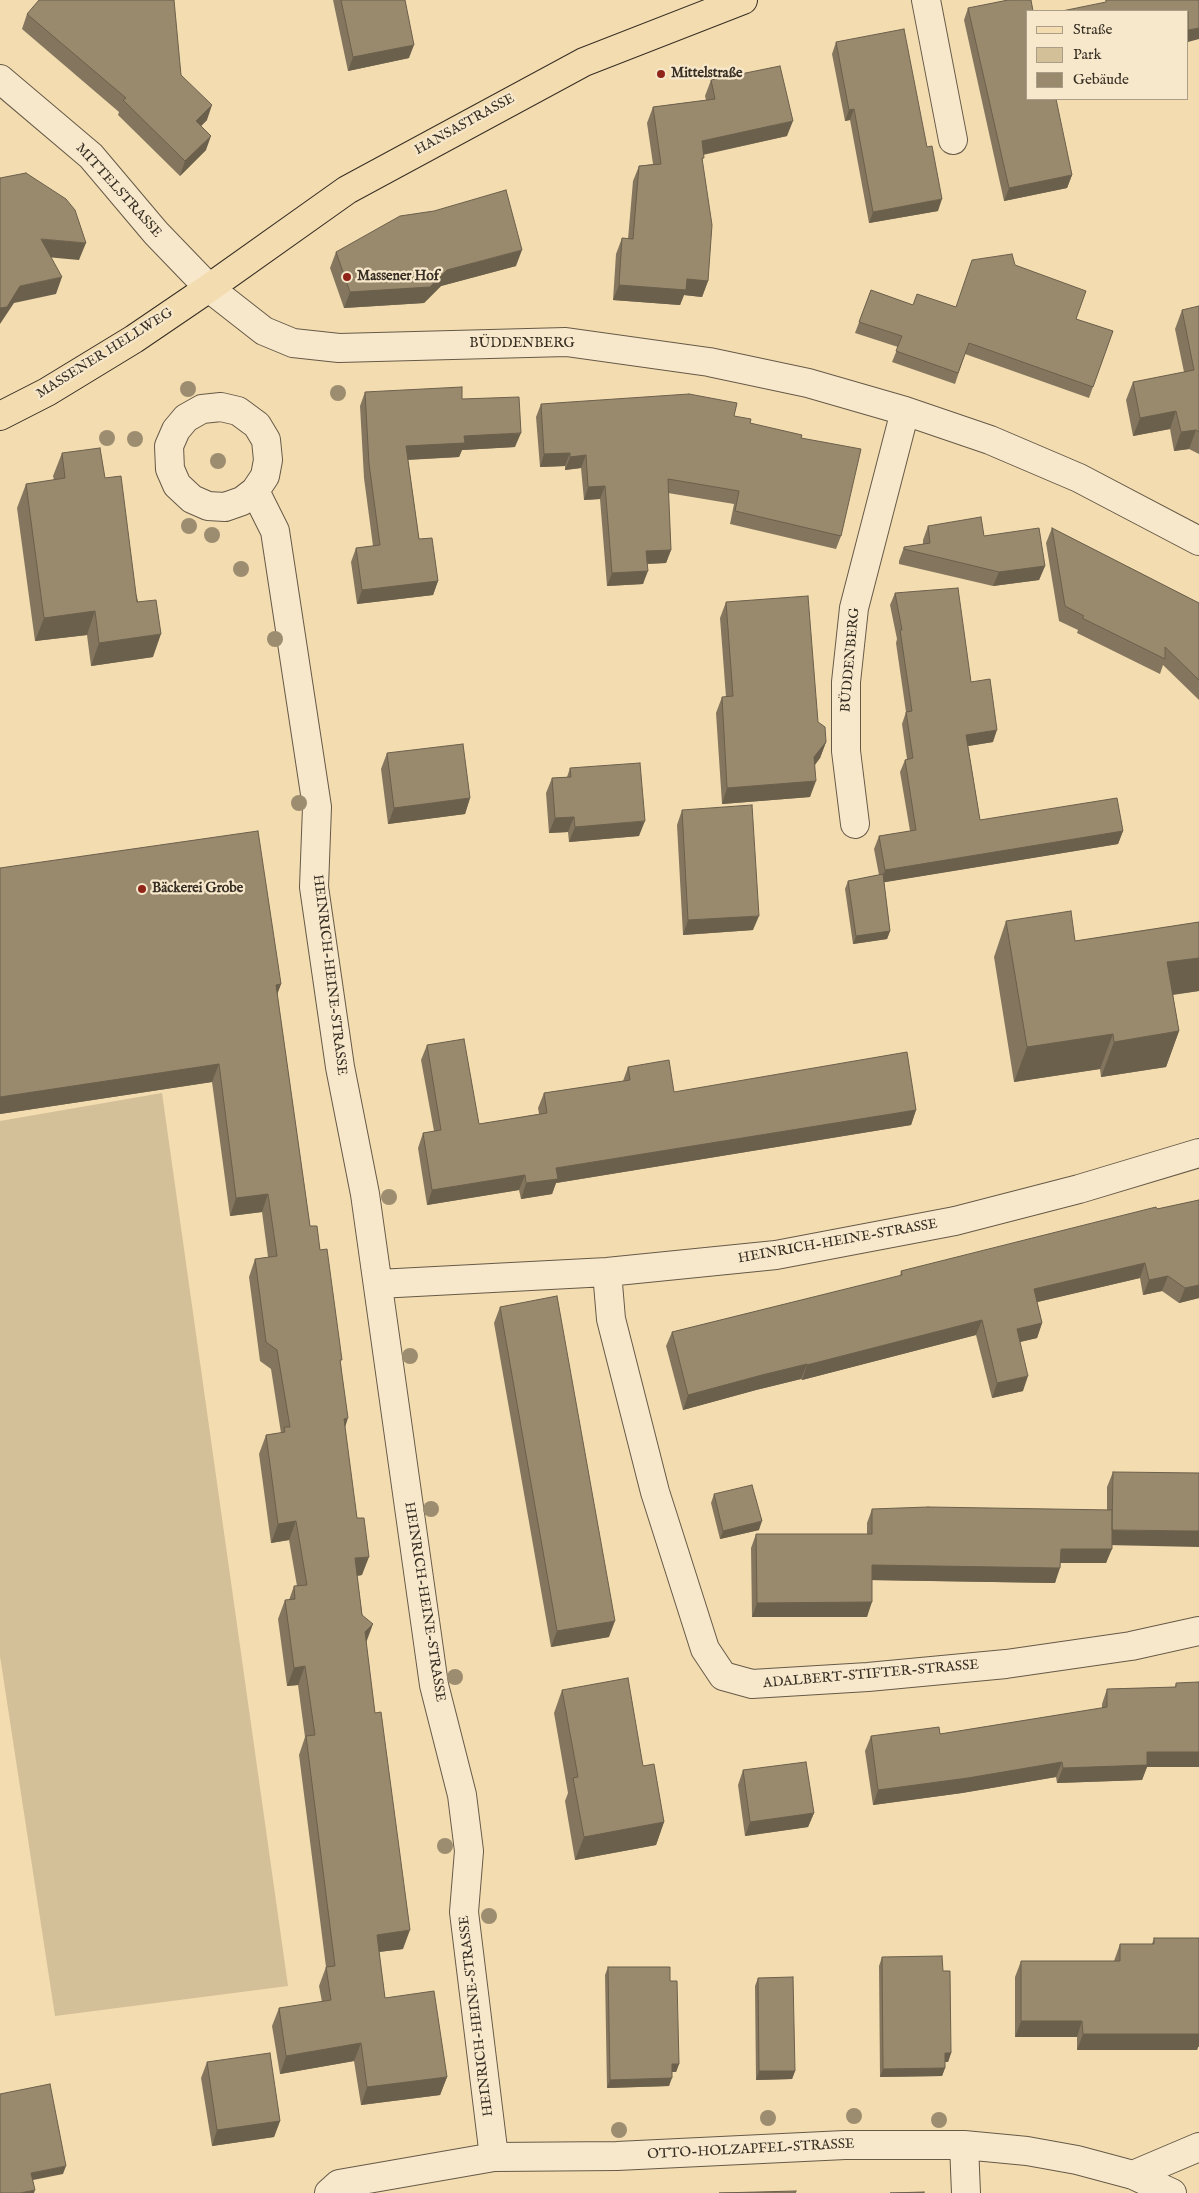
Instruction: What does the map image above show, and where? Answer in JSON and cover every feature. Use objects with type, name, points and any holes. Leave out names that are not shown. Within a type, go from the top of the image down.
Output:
[{"type":"main road","name":"HANSASTRASSE","points":[[209,288],[347,190],[515,98],[584,62],[743,0]]},
{"type":"main road","name":"MASSENER HELLWEG","points":[[0,416],[47,392],[134,339],[209,288]]},
{"type":"street","points":[[926,0],[953,140]]},
{"type":"street","name":"MITTELSTRASSE","points":[[0,78],[90,156],[156,233],[209,288]]},
{"type":"street","name":"BÜDDENBERG","points":[[209,288],[264,331],[293,343],[339,348],[566,342],[709,362],[808,383],[904,411],[990,440],[1079,478],[1199,542]]},
{"type":"street","name":"BÜDDENBERG","points":[[855,824],[846,751],[846,682],[854,608],[904,411]]},
{"type":"street","name":"HEINRICH-HEINE-STRASSE","points":[[255,491],[275,531],[286,595],[317,807],[314,887],[340,1066],[366,1194],[434,1685],[462,1795],[469,1851],[464,1912],[494,2157]]},
{"type":"street","name":"HEINRICH-HEINE-STRASSE","points":[[378,1284],[607,1272],[776,1255],[955,1221],[1079,1189],[1199,1153]]},
{"type":"street","name":"ADALBERT-STIFTER-STRASSE","points":[[607,1272],[611,1320],[656,1492],[705,1649],[723,1676],[752,1684],[868,1677],[1006,1664],[1131,1646],[1199,1631]]},
{"type":"street","name":"OTTO-HOLZAPFEL-STRASSE","points":[[329,2193],[339,2184],[494,2157],[617,2156],[845,2144],[964,2145],[1027,2151],[1077,2160],[1133,2175],[1172,2193]]},
{"type":"street","points":[[964,2145],[966,2193]]},
{"type":"street","points":[[1133,2175],[1199,2146]]},
{"type":"green space","points":[[162,1093],[288,1986],[55,2016],[0,1656],[0,1121]]},
{"type":"building","points":[[39,0],[174,0],[181,75],[212,105],[196,121],[211,136],[185,161],[123,100],[126,98],[27,14]]},
{"type":"building","points":[[341,0],[405,0],[414,45],[353,57]]},
{"type":"building","points":[[1008,0],[1031,0],[1033,10],[1026,10],[1026,100],[1056,100],[1072,175],[1009,188],[968,8]]},
{"type":"building","points":[[1106,0],[1199,0],[1199,28],[1189,30],[1189,10],[1067,10],[1106,2]]},
{"type":"building","points":[[904,29],[927,147],[932,146],[942,199],[873,212],[854,109],[849,110],[836,42]]},
{"type":"building","points":[[780,66],[793,121],[702,141],[704,158],[702,158],[712,225],[708,281],[687,279],[686,290],[619,285],[622,238],[633,239],[639,166],[661,164],[653,107],[715,99],[711,80]]},
{"type":"building","points":[[26,173],[66,199],[75,210],[86,243],[41,239],[62,277],[20,286],[7,307],[0,308],[0,178]]},
{"type":"building","points":[[506,190],[522,250],[447,270],[430,287],[350,292],[336,252],[400,216],[434,211]]},
{"type":"building","points":[[1012,254],[1015,265],[1086,291],[1076,319],[1113,331],[1093,387],[969,343],[958,373],[896,351],[902,336],[859,322],[871,290],[913,305],[917,294],[956,307],[972,260]]},
{"type":"building","points":[[1199,306],[1199,432],[1196,430],[1181,432],[1176,411],[1140,418],[1133,382],[1194,370],[1182,310]]},
{"type":"building","points":[[462,387],[462,399],[519,397],[521,433],[464,436],[465,443],[406,446],[419,539],[432,538],[438,581],[362,590],[356,548],[380,545],[369,464],[365,392]]},
{"type":"building","points":[[689,394],[737,403],[734,416],[751,419],[750,423],[802,435],[801,438],[861,449],[841,536],[735,511],[739,491],[668,479],[671,550],[646,551],[648,571],[612,573],[605,486],[588,487],[586,455],[570,457],[570,453],[544,454],[541,404]]},
{"type":"building","points":[[100,448],[105,478],[121,476],[137,602],[156,600],[161,634],[99,643],[95,611],[44,618],[26,484],[65,478],[62,453]]},
{"type":"building","points":[[981,517],[984,536],[1039,528],[1045,566],[999,572],[904,549],[904,547],[930,543],[928,526]]},
{"type":"building","points":[[1052,528],[1199,603],[1199,680],[1165,647],[1165,659],[1082,618],[1084,616],[1065,606]]},
{"type":"building","points":[[958,588],[971,682],[990,679],[997,730],[966,735],[980,820],[1117,798],[1123,831],[885,870],[879,836],[916,830],[905,760],[913,758],[906,712],[912,711],[900,630],[902,630],[895,593]]},
{"type":"building","points":[[808,596],[818,722],[825,727],[826,742],[814,757],[816,781],[727,788],[722,697],[733,696],[726,602]]},
{"type":"building","points":[[463,744],[470,798],[394,808],[387,753]]},
{"type":"building","points":[[640,763],[645,821],[575,827],[574,817],[555,818],[552,778],[571,777],[570,768]]},
{"type":"building","points":[[752,805],[759,916],[688,920],[682,810]]},
{"type":"building","points":[[258,831],[281,984],[276,985],[310,1226],[317,1226],[320,1250],[327,1249],[342,1360],[340,1360],[348,1418],[344,1419],[357,1518],[364,1518],[369,1557],[355,1558],[362,1615],[373,1624],[365,1632],[375,1713],[381,1712],[410,1930],[377,1935],[385,1998],[434,1991],[447,2077],[367,2087],[361,2043],[286,2056],[279,2008],[331,2000],[326,1967],[335,1966],[306,1736],[315,1735],[305,1666],[294,1668],[285,1600],[295,1599],[294,1586],[307,1585],[296,1521],[278,1524],[266,1435],[285,1432],[284,1427],[290,1427],[277,1350],[266,1342],[255,1259],[277,1256],[268,1194],[236,1198],[219,1064],[0,1097],[0,868]]},
{"type":"building","points":[[883,874],[890,931],[856,936],[848,881]]},
{"type":"building","points":[[1071,911],[1075,941],[1199,922],[1199,958],[1167,962],[1179,1031],[1114,1042],[1113,1034],[1027,1047],[1006,921]]},
{"type":"building","points":[[464,1039],[479,1124],[547,1113],[544,1093],[630,1080],[628,1067],[669,1060],[674,1092],[907,1052],[916,1110],[556,1168],[558,1179],[526,1183],[525,1175],[432,1190],[423,1133],[441,1130],[427,1045]]},
{"type":"building","points":[[1199,1200],[1199,1285],[1185,1288],[1168,1276],[1149,1280],[1145,1263],[1034,1289],[1042,1323],[1017,1329],[1028,1376],[997,1383],[982,1320],[688,1395],[672,1332],[902,1275],[901,1271],[1156,1207],[1157,1209]]},
{"type":"building","points":[[557,1296],[615,1621],[557,1631],[500,1307]]},
{"type":"building","points":[[1113,1472],[1199,1473],[1199,1531],[1112,1530]]},
{"type":"building","points":[[752,1485],[762,1521],[723,1531],[714,1494]]},
{"type":"building","points":[[928,1507],[1112,1510],[1112,1549],[1061,1549],[1060,1568],[872,1565],[872,1602],[757,1603],[756,1534],[872,1534],[872,1509]]},
{"type":"building","points":[[628,1678],[643,1766],[654,1764],[664,1822],[584,1837],[573,1778],[578,1777],[562,1690]]},
{"type":"building","points":[[1199,1682],[1199,1752],[1147,1752],[1147,1765],[1063,1768],[1062,1762],[968,1778],[878,1790],[871,1736],[939,1727],[940,1734],[1107,1707],[1107,1689],[1176,1687],[1176,1683]]},
{"type":"building","points":[[806,1762],[814,1813],[750,1822],[743,1770]]},
{"type":"building","points":[[1154,1938],[1199,1938],[1199,2034],[1083,2034],[1082,2021],[1021,2021],[1021,1961],[1120,1961],[1120,1944],[1154,1944]]},
{"type":"building","points":[[942,1956],[943,1971],[950,1971],[951,2053],[945,2053],[945,2068],[883,2069],[882,1957]]},
{"type":"building","points":[[608,1967],[670,1967],[670,1981],[677,1981],[679,2064],[672,2064],[672,2078],[610,2080]]},
{"type":"building","points":[[793,1977],[795,2071],[759,2071],[758,1978]]},
{"type":"building","points":[[270,2053],[280,2121],[217,2130],[207,2062]]},
{"type":"building","points":[[50,2084],[66,2166],[31,2173],[35,2190],[20,2193],[0,2193],[0,2094]]},
{"type":"building","points":[[796,2191],[795,2193],[719,2193]]},
{"type":"building","points":[[924,2192],[924,2193],[890,2193]]},
{"type":"place","name":"Mittelstraße","points":[[661,74]]},
{"type":"place","name":"Massener Hof","points":[[347,277]]},
{"type":"place","name":"Bäckerei Grobe","points":[[142,889]]}]
